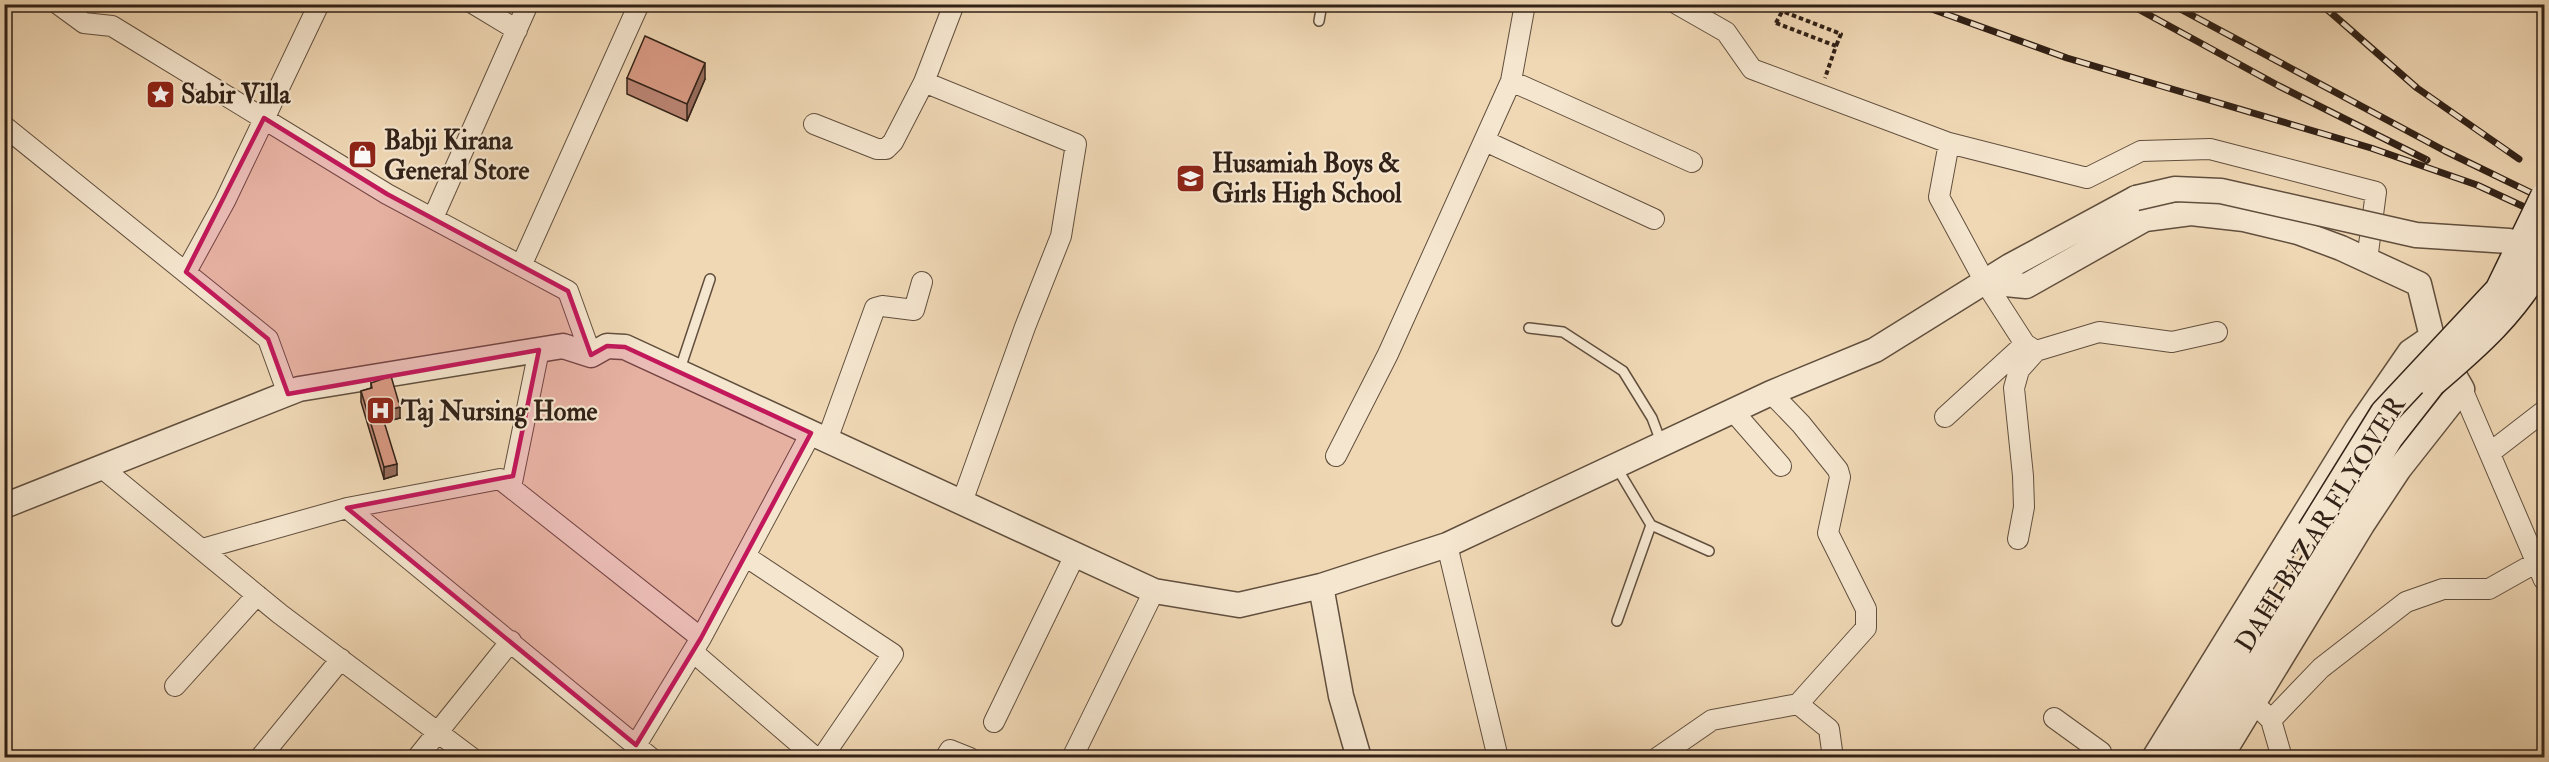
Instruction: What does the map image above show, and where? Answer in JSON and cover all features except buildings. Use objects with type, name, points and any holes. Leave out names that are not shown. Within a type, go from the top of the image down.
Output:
[{"type":"main road","name":"DAHI BAZAR FLYOVER","points":[[2173,758],[2384,413],[2499,290],[2533,246],[2544,197]]},
{"type":"main road","name":"DAHI BAZAR FLYOVER","points":[[2198,758],[2389,438],[2433,383],[2493,330],[2526,292],[2544,259]]},
{"type":"street","points":[[58,4],[84,22],[112,26],[387,194],[568,291],[591,356]]},
{"type":"street","points":[[84,22],[93,4]]},
{"type":"street","points":[[186,272],[225,201],[319,4]]},
{"type":"street","points":[[474,4],[517,30]]},
{"type":"street","points":[[433,219],[528,4]]},
{"type":"street","points":[[521,266],[639,4]]},
{"type":"street","points":[[814,124],[878,149],[886,149],[893,142],[924,82],[954,4]]},
{"type":"street","points":[[1336,456],[1389,354],[1511,81],[1525,4]]},
{"type":"street","points":[[1677,4],[1726,32],[1752,69],[1949,143],[2087,178],[2141,151],[2210,149],[2376,192],[2367,260]]},
{"type":"street","points":[[1511,81],[1692,162]]},
{"type":"street","points":[[924,82],[1076,144],[1061,236],[1024,327],[962,502]]},
{"type":"street","points":[[4,126],[268,339],[288,394]]},
{"type":"street","points":[[1485,141],[1654,219]]},
{"type":"street","points":[[1949,143],[1939,197],[1985,282],[2030,348]]},
{"type":"street","points":[[591,356],[607,346],[625,347],[1154,591],[1239,605],[1320,586],[1447,545],[1771,393],[1875,350],[2010,266],[2136,198],[2175,189],[2221,191],[2416,235],[2533,246]]},
{"type":"street","points":[[1985,282],[2026,286],[2145,219],[2191,213],[2244,219],[2298,232],[2419,284],[2432,337],[2462,389],[2542,573],[2489,589],[2443,589],[2406,602],[2321,668],[2271,720]]},
{"type":"street","points":[[347,508],[644,751],[745,556],[819,436],[875,308],[882,306],[914,310],[922,282]]},
{"type":"street","points":[[1945,417],[2030,348],[2099,332],[2172,342],[2217,332]]},
{"type":"street","points":[[2154,758],[2357,429],[2410,352],[2432,337]]},
{"type":"street","points":[[4,506],[299,389],[563,346],[591,356]]},
{"type":"street","points":[[2018,538],[2024,507],[2014,388],[2019,370],[2030,348]]},
{"type":"street","points":[[511,487],[539,350]]},
{"type":"street","points":[[2220,758],[2362,525],[2399,470],[2462,389]]},
{"type":"street","points":[[1657,758],[1713,720],[1798,704],[1866,628],[1866,609],[1828,533],[1840,477],[1838,470],[1801,424],[1771,393]]},
{"type":"street","points":[[1733,411],[1781,466]]},
{"type":"street","points":[[2491,452],[2544,411]]},
{"type":"street","points":[[101,467],[257,595],[472,758]]},
{"type":"street","points":[[202,549],[347,508],[500,479],[697,645],[816,758]]},
{"type":"street","points":[[1447,545],[1498,758]]},
{"type":"street","points":[[994,722],[1076,555]]},
{"type":"street","points":[[745,556],[893,654],[822,758]]},
{"type":"street","points":[[1320,586],[1341,696],[1359,758]]},
{"type":"street","points":[[1072,758],[1154,591]]},
{"type":"street","points":[[175,686],[257,595]]},
{"type":"street","points":[[417,758],[511,641]]},
{"type":"street","points":[[260,758],[341,659]]},
{"type":"street","points":[[2254,703],[2271,720],[2282,758]]},
{"type":"street","points":[[1798,704],[1830,729],[1833,758]]},
{"type":"street","points":[[2054,718],[2101,752],[2101,758]]},
{"type":"street","points":[[945,758],[950,750],[970,758]]},
{"type":"lane","points":[[1319,21],[1322,4]]},
{"type":"lane","points":[[679,372],[710,279]]},
{"type":"lane","points":[[1529,328],[1563,332],[1623,371],[1652,418],[1662,444]]},
{"type":"lane","points":[[1616,465],[1651,525],[1709,551]]},
{"type":"lane","points":[[1617,621],[1651,525]]},
{"type":"path","points":[[1764,4],[1841,34],[1819,94]]},
{"type":"path","points":[[1786,4],[1776,23],[1836,46]]},
{"type":"highlighted area","points":[[264,118],[387,194],[568,291],[591,355],[607,346],[625,347],[811,433],[701,638],[636,745],[347,508],[513,476],[539,350],[288,394],[268,339],[186,272]]},
{"type":"railway","points":[[1918,4],[2067,58],[2371,148],[2477,185],[2544,216]]},
{"type":"railway","points":[[2129,4],[2279,86],[2427,160]]},
{"type":"railway","points":[[2171,4],[2445,151],[2544,199]]},
{"type":"railway","points":[[2321,4],[2417,88],[2519,159]]},
{"type":"place","name":"Sabir Villa","points":[[160,94]]},
{"type":"place","name":"Babji Kirana General Store","points":[[363,155]]},
{"type":"place","name":"Husamiah Boys & Girls High School","points":[[1191,178]]},
{"type":"place","name":"Taj Nursing Home","points":[[380,411]]}]
